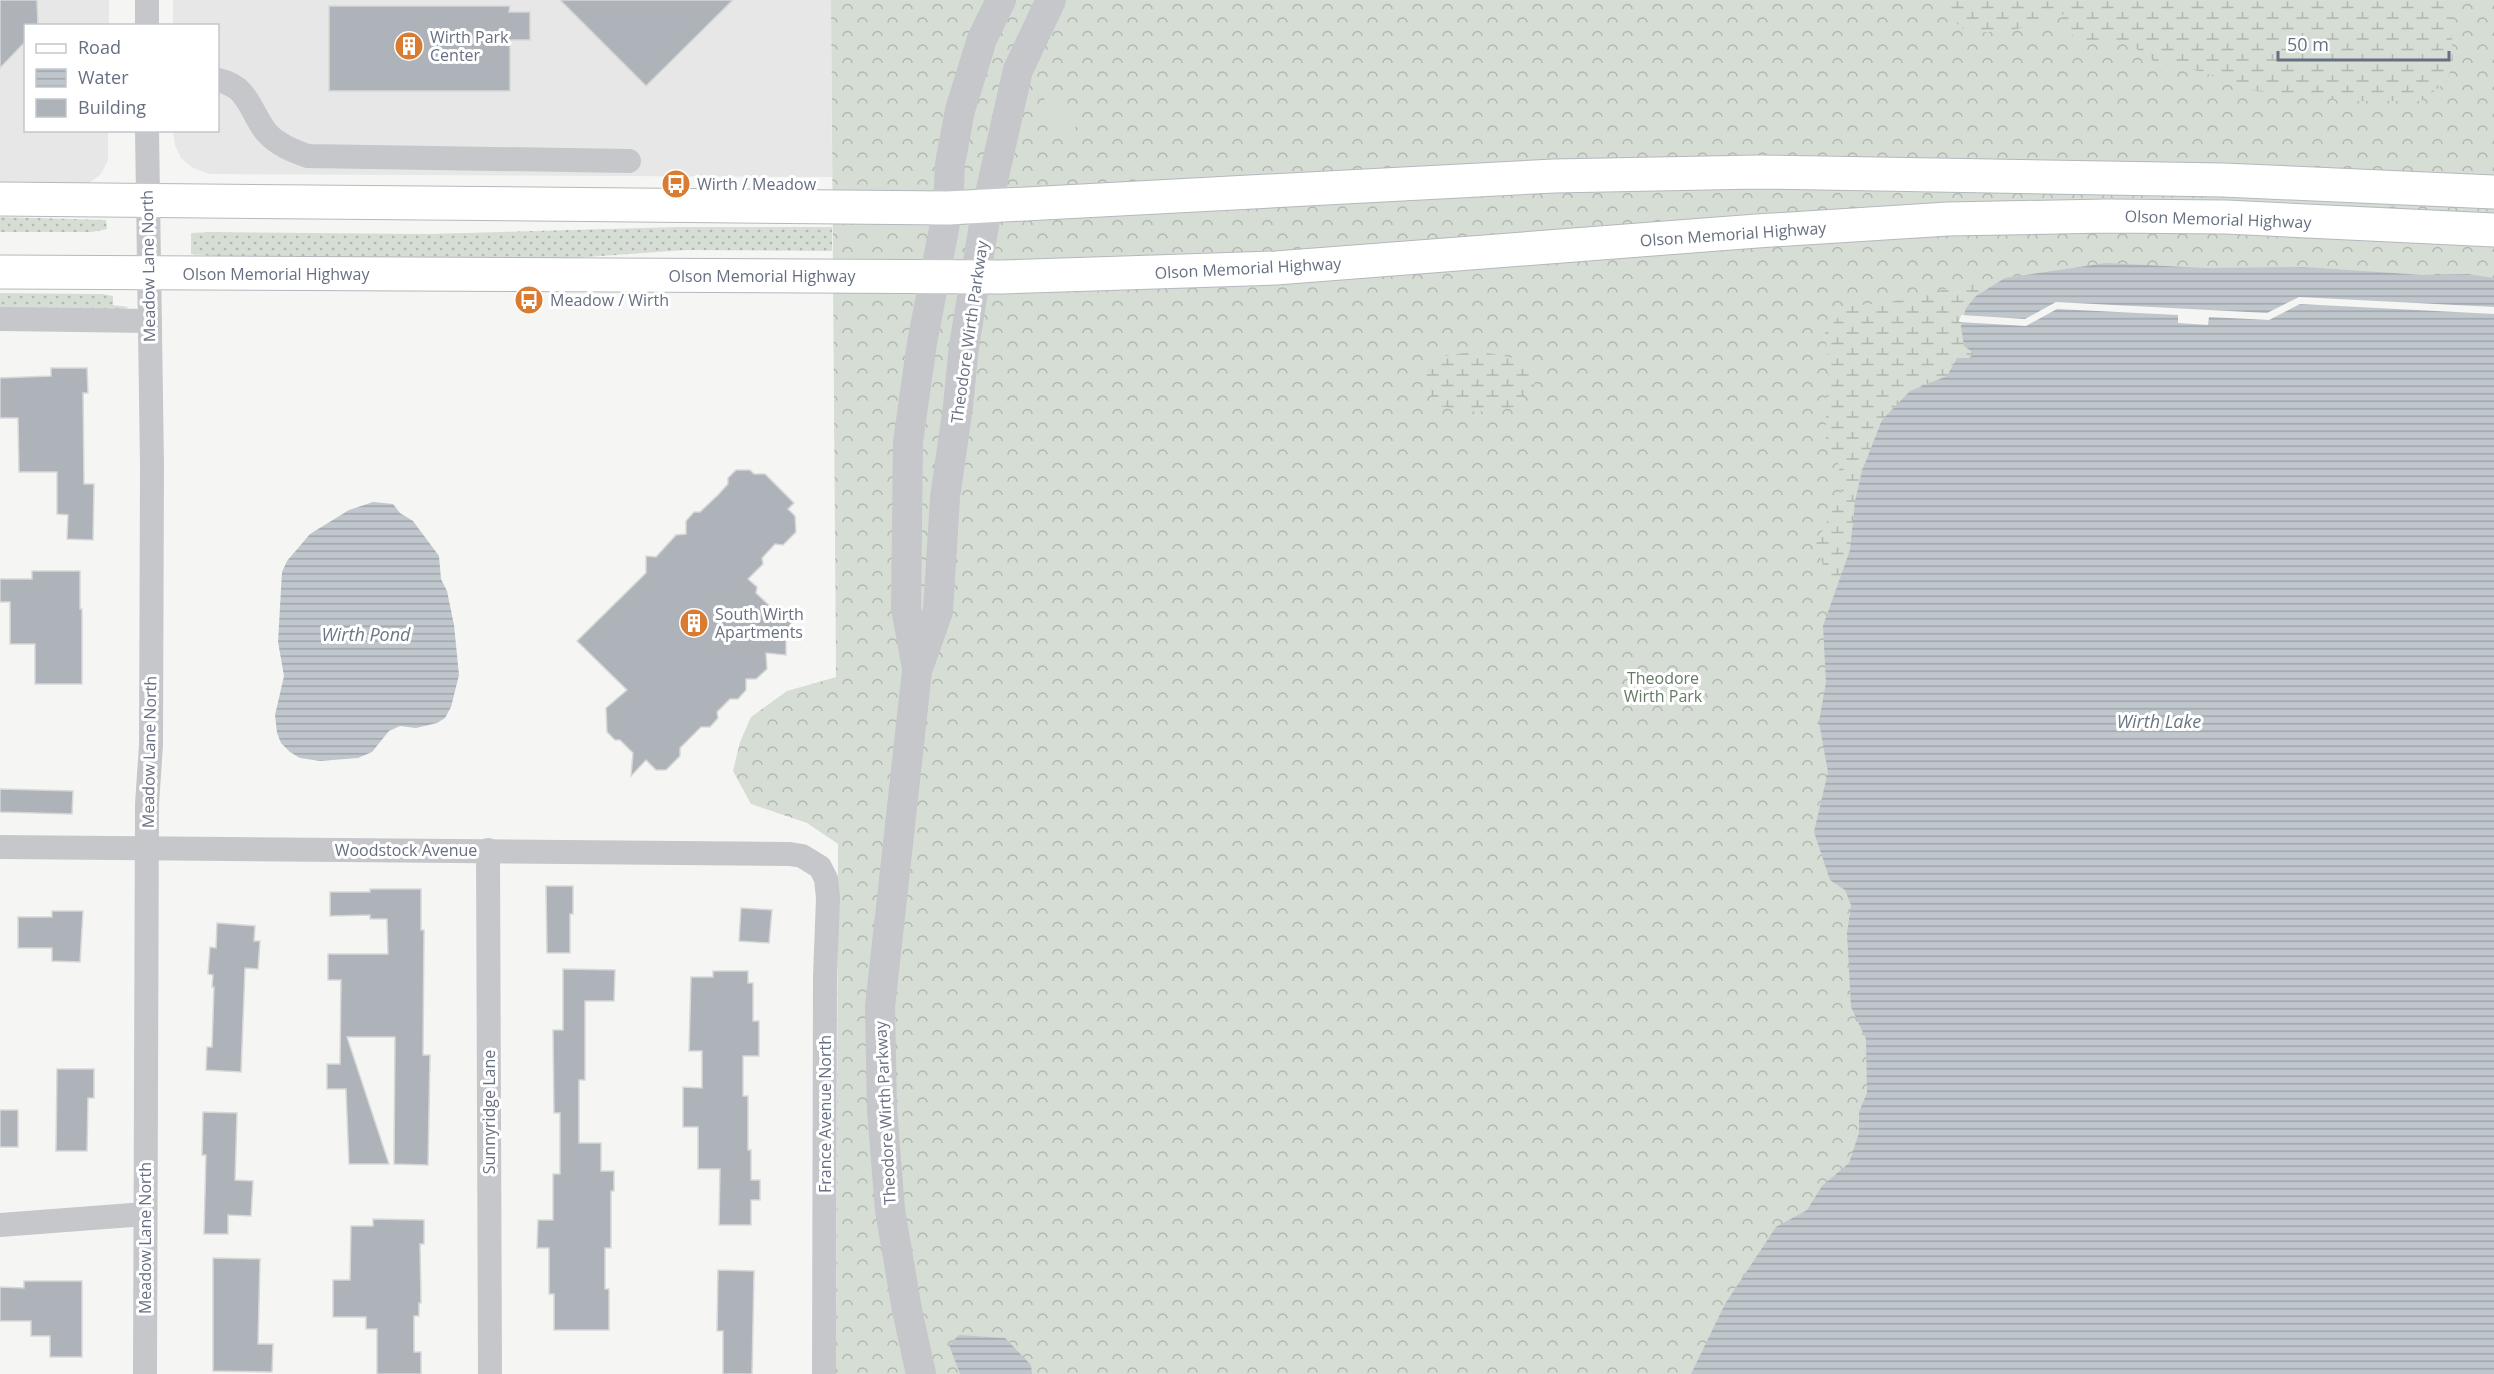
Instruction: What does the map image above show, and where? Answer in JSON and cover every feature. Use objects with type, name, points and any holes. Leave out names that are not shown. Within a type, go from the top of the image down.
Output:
[{"type":"main road","points":[[0,199],[948,208],[1554,176],[1759,172],[2223,180],[2494,192]]},
{"type":"main road","name":"Olson Memorial Highway","points":[[0,272],[976,278],[1276,268],[1757,231],[1947,219],[2107,216],[2226,217],[2494,230]]},
{"type":"street","points":[[147,0],[147,24]]},
{"type":"street","name":"Theodore Wirth Parkway","points":[[917,671],[906,608],[908,442],[922,343],[948,208],[950,164],[960,110],[982,39],[1001,0]]},
{"type":"street","name":"Theodore Wirth Parkway","points":[[921,1374],[907,1310],[890,1210],[882,1109],[880,1008],[917,671],[938,611],[945,498],[964,345],[987,207],[1018,70],[1051,0]]},
{"type":"street","points":[[219,80],[240,91],[250,102],[268,134],[291,151],[308,156],[629,160]]},
{"type":"street","name":"Meadow Lane North","points":[[145,1374],[147,849],[152,520],[147,132]]},
{"type":"street","points":[[0,319],[150,321]]},
{"type":"street","name":"Woodstock Avenue","points":[[0,847],[790,854],[812,861]]},
{"type":"street","name":"Sunnyridge Lane","points":[[488,850],[490,1374]]},
{"type":"street","name":"France Avenue North","points":[[812,861],[820,867],[826,879],[828,898],[825,978],[824,1374]]},
{"type":"street","points":[[0,1225],[145,1214]]},
{"type":"shaded area","points":[[0,0],[109,0],[109,24],[24,24],[24,132],[108,132],[108,160],[101,174],[89,183],[0,185]]},
{"type":"shaded area","points":[[173,0],[831,0],[832,177],[209,174],[193,168],[181,158],[175,145],[173,132],[219,132],[219,24],[173,24]]},
{"type":"green space","name":"Theodore Wirth Park","points":[[831,0],[2494,0],[2494,1374],[836,1374],[838,844],[807,823],[751,804],[733,771],[740,742],[751,717],[787,691],[836,677]]},
{"type":"green space","points":[[1946,0],[2450,0],[2453,65],[2446,82],[2421,101],[2348,101],[2240,90],[2204,72],[2155,62],[2127,42],[2076,42],[2060,9],[2050,19],[2032,26],[2006,31],[1981,32],[1962,28],[1952,16]]},
{"type":"green space","points":[[1052,91],[1056,92],[1077,120],[1077,125],[1072,132],[1052,130],[1043,118],[1041,103]]},
{"type":"green space","points":[[0,217],[106,220],[107,229],[92,232],[0,232]]},
{"type":"green space","points":[[677,227],[832,227],[832,251],[686,250],[545,260],[245,259],[191,254],[191,233],[209,232],[428,234]]},
{"type":"green space","points":[[1973,283],[1990,288],[1976,296],[1974,353],[1969,358],[1957,358],[1947,376],[1910,391],[1882,420],[1862,471],[1855,501],[1850,550],[1834,592],[1815,545],[1841,494],[1839,466],[1826,442],[1829,364],[1825,333],[1848,306],[1887,303]]},
{"type":"green space","points":[[0,293],[102,294],[113,296],[113,305],[129,307],[122,310],[0,308]]},
{"type":"green space","points":[[1478,351],[1528,361],[1535,383],[1515,407],[1477,412],[1433,405],[1426,373],[1443,356]]},
{"type":"water","name":"Wirth Lake","points":[[2106,263],[2204,268],[2304,267],[2422,275],[2467,274],[2494,278],[2494,1374],[1691,1374],[1725,1304],[1776,1227],[1807,1210],[1822,1186],[1849,1163],[1859,1133],[1859,1112],[1867,1093],[1866,1039],[1851,1007],[1847,933],[1851,905],[1845,890],[1830,880],[1814,832],[1828,772],[1819,722],[1826,682],[1823,626],[1850,550],[1855,501],[1862,471],[1882,420],[1910,391],[1947,376],[1957,358],[1969,358],[1974,353],[1964,346],[1961,326],[1966,308],[1976,296],[2005,278]]},
{"type":"water","name":"Wirth Pond","points":[[373,502],[393,504],[400,513],[413,521],[439,556],[441,579],[447,591],[454,625],[459,675],[451,707],[445,718],[437,723],[416,728],[400,726],[389,731],[372,752],[358,758],[320,761],[300,758],[281,743],[277,733],[275,715],[284,676],[278,642],[282,572],[287,561],[310,534],[349,510]]},
{"type":"water","points":[[959,1335],[1005,1338],[1031,1365],[1032,1374],[960,1374],[949,1345]]},
{"type":"pier","points":[[2299,297],[2494,307],[2494,314],[2300,304],[2269,320],[2209,317],[2208,325],[2178,323],[2178,315],[2057,309],[2026,326],[1959,322],[1961,315],[2025,319],[2056,302],[2267,313]]},
{"type":"building","points":[[0,0],[37,0],[38,24],[24,24],[24,43],[0,68]]},
{"type":"building","points":[[560,0],[733,0],[646,86]]},
{"type":"building","name":"Wirth Park Center","points":[[329,6],[510,6],[509,12],[530,12],[530,40],[510,40],[510,91],[329,91]]},
{"type":"building","points":[[51,368],[87,368],[88,393],[83,393],[84,484],[94,484],[93,540],[67,539],[68,515],[57,514],[57,472],[19,472],[18,418],[0,418],[0,378],[51,376]]},
{"type":"building","name":"South Wirth Apartments","points":[[736,470],[750,470],[754,474],[765,474],[794,503],[788,509],[795,516],[796,532],[783,545],[775,544],[762,558],[763,564],[748,579],[757,587],[756,593],[771,607],[776,607],[791,618],[791,633],[786,639],[786,655],[766,653],[767,669],[756,679],[746,679],[746,690],[738,699],[730,699],[717,712],[718,718],[710,727],[701,727],[680,748],[680,756],[666,770],[656,770],[646,760],[631,776],[633,753],[620,740],[615,740],[607,732],[606,708],[627,690],[577,641],[646,573],[646,556],[656,557],[676,535],[686,534],[686,521],[694,512],[700,512],[718,495],[728,484],[728,478]]},
{"type":"building","points":[[32,571],[80,571],[82,684],[35,684],[35,644],[10,644],[10,602],[0,602],[0,579],[32,579]]},
{"type":"building","points":[[0,789],[73,791],[72,814],[0,812]]},
{"type":"building","points":[[546,886],[573,886],[570,953],[547,953]]},
{"type":"building","points":[[370,889],[421,889],[421,930],[424,930],[423,1055],[430,1055],[428,1165],[394,1164],[395,1037],[347,1037],[389,1164],[349,1164],[346,1089],[327,1089],[327,1064],[340,1064],[341,980],[328,980],[328,954],[388,954],[387,919],[370,919],[370,915],[330,916],[330,892],[370,892]]},
{"type":"building","points":[[741,908],[772,910],[769,943],[739,941]]},
{"type":"building","points":[[52,911],[83,911],[80,962],[52,961],[52,948],[18,948],[18,917],[52,917]]},
{"type":"building","points":[[217,923],[255,926],[254,941],[260,941],[258,969],[245,968],[241,1072],[206,1070],[207,1047],[212,1047],[214,987],[212,987],[213,975],[208,974],[210,947],[216,948]]},
{"type":"building","points":[[563,969],[615,970],[614,1001],[585,1001],[585,1080],[579,1080],[579,1143],[601,1143],[601,1171],[614,1171],[614,1191],[611,1191],[611,1248],[605,1248],[605,1289],[609,1289],[609,1330],[554,1330],[554,1294],[549,1294],[549,1248],[537,1248],[538,1220],[553,1220],[553,1174],[560,1174],[560,1113],[554,1113],[553,1030],[563,1030]]},
{"type":"building","points":[[713,971],[748,971],[748,983],[753,983],[753,1021],[759,1021],[759,1056],[743,1056],[743,1096],[748,1096],[748,1150],[751,1150],[751,1180],[760,1180],[760,1200],[751,1200],[751,1225],[719,1225],[720,1169],[698,1169],[698,1127],[683,1127],[683,1087],[702,1088],[702,1051],[689,1051],[691,977],[713,977]]},
{"type":"building","points":[[57,1069],[94,1069],[94,1098],[88,1098],[87,1151],[56,1151]]},
{"type":"building","points":[[0,1110],[18,1110],[18,1147],[0,1147]]},
{"type":"building","points":[[203,1112],[237,1113],[235,1180],[253,1181],[251,1216],[228,1215],[228,1234],[204,1234],[206,1155],[202,1155]]},
{"type":"building","points":[[373,1219],[424,1220],[424,1244],[420,1244],[421,1303],[419,1303],[419,1316],[414,1316],[414,1352],[421,1352],[421,1374],[377,1374],[377,1329],[366,1329],[366,1317],[333,1317],[333,1280],[350,1280],[351,1226],[373,1226]]},
{"type":"building","points":[[213,1258],[260,1259],[258,1344],[273,1344],[272,1372],[213,1371]]},
{"type":"building","points":[[718,1270],[754,1271],[752,1374],[723,1374],[723,1331],[717,1331]]},
{"type":"building","points":[[24,1281],[82,1281],[82,1357],[50,1357],[50,1336],[31,1336],[31,1321],[0,1321],[0,1287],[24,1288]]},
{"type":"place","name":"Wirth Park Center","points":[[409,46]]},
{"type":"place","name":"Wirth / Meadow","points":[[676,184]]},
{"type":"place","name":"Meadow / Wirth","points":[[529,300]]},
{"type":"place","name":"South Wirth Apartments","points":[[694,623]]}]
